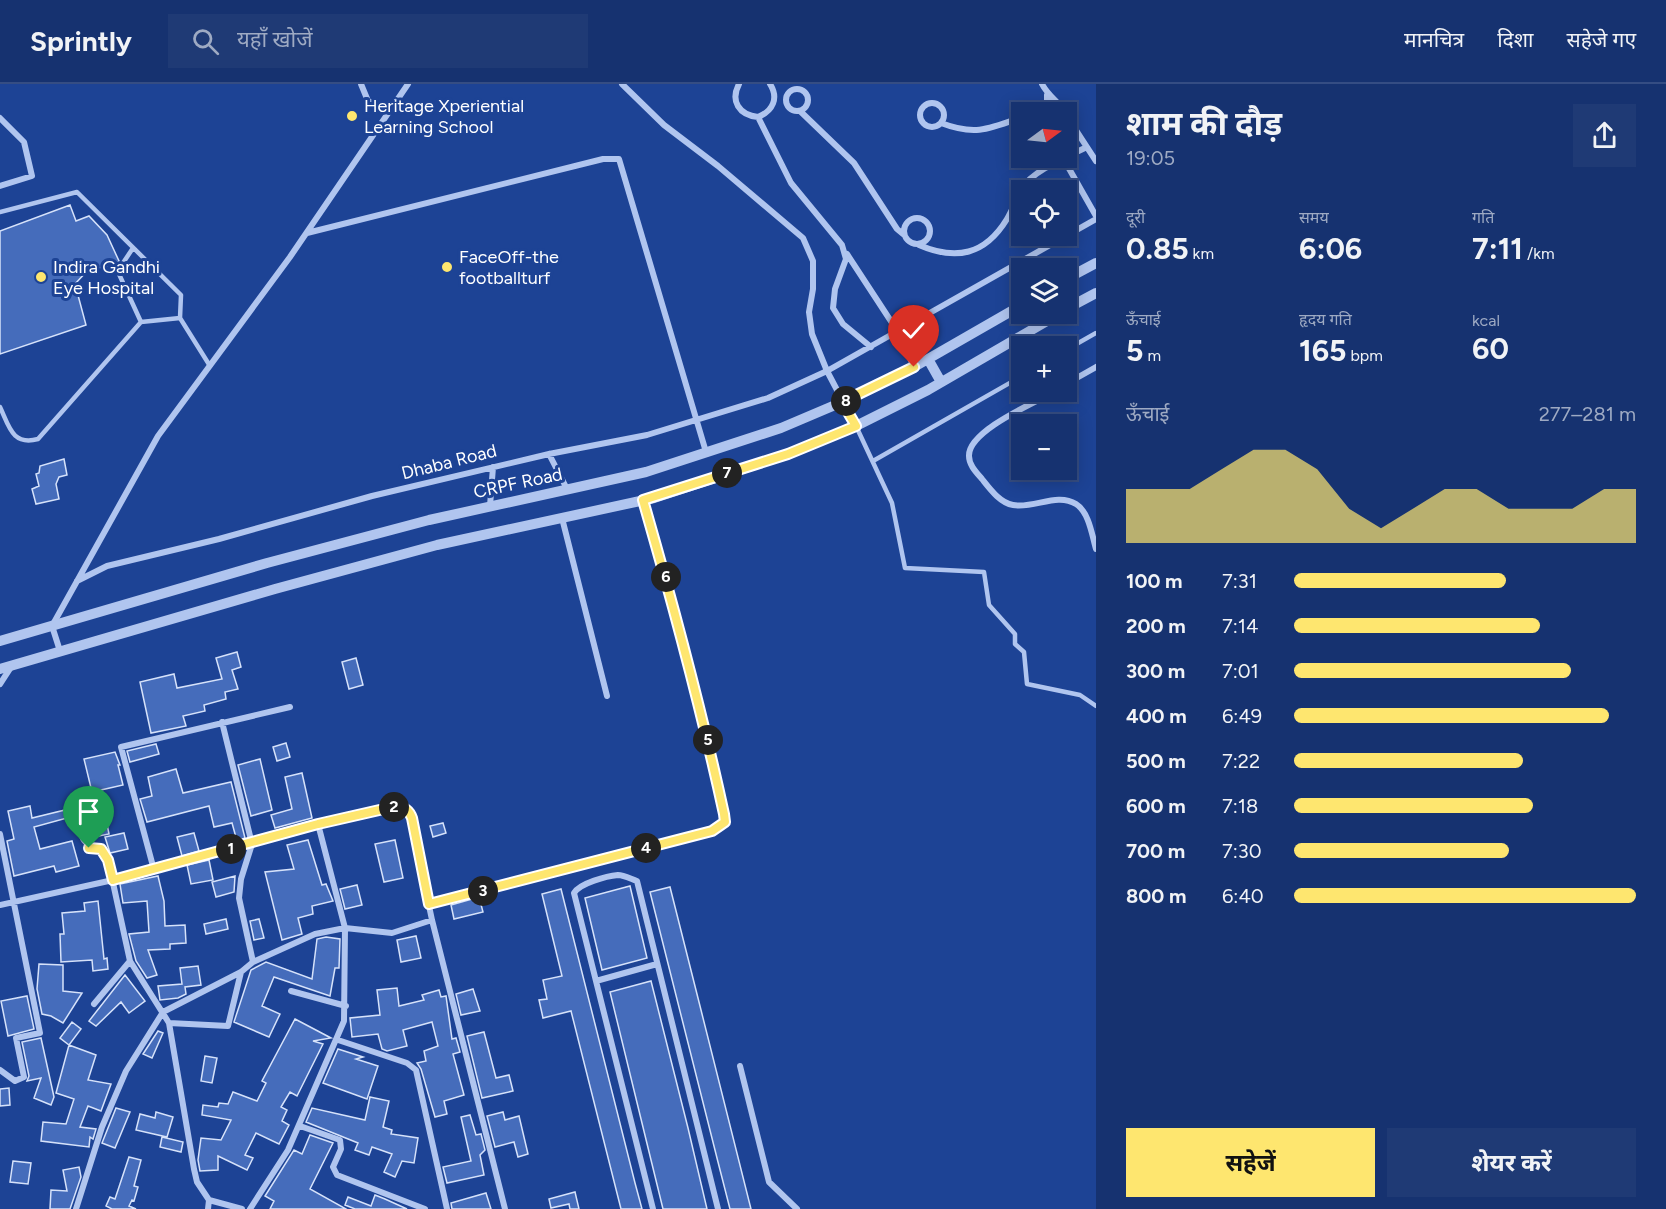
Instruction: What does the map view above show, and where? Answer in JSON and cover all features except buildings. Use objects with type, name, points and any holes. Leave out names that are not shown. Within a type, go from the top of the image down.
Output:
[{"type":"street","points":[[361,84],[368,101],[390,111]]},
{"type":"street","points":[[60,651],[52,626],[158,436],[306,233],[408,84]]},
{"type":"street","points":[[622,84],[664,125],[718,166],[803,238],[811,253],[813,267],[809,312],[812,334],[827,371],[856,426]]},
{"type":"street","points":[[739,84],[735,91],[737,107],[743,113],[758,117],[771,109],[774,102],[775,94],[770,84]]},
{"type":"street","points":[[785,84],[787,106],[793,111],[800,111],[854,163],[897,229],[911,244],[920,244],[939,253],[963,254],[986,243],[1006,221],[1029,179],[1048,168]]},
{"type":"street","points":[[1042,84],[1047,95],[1047,102]]},
{"type":"street","points":[[787,96],[795,89],[805,93],[807,103],[800,111]]},
{"type":"street","points":[[1047,95],[1058,102]]},
{"type":"street","points":[[758,117],[791,183],[846,252],[898,332],[914,367]]},
{"type":"street","points":[[0,118],[24,142],[32,176],[0,186]]},
{"type":"street","points":[[941,123],[962,131],[980,131],[1011,121]]},
{"type":"street","points":[[1077,131],[1096,161]]},
{"type":"street","points":[[1077,152],[1087,147]]},
{"type":"street","points":[[306,233],[603,159],[619,159],[683,368],[706,452]]},
{"type":"street","points":[[1070,168],[1096,218]]},
{"type":"street","name":"Dhaba Road","points":[[77,582],[107,566],[219,539],[372,496],[549,454],[647,435],[768,398],[827,371],[871,347],[1096,218]]},
{"type":"street","points":[[903,234],[904,226],[911,219],[924,220],[930,232],[927,240],[920,244]]},
{"type":"street","points":[[846,252],[844,267],[833,299],[833,308],[843,324],[871,347]]},
{"type":"street","points":[[1077,273],[1096,263]]},
{"type":"street","points":[[1077,303],[1095,294]]},
{"type":"street","name":"CRPF Road","points":[[0,641],[267,563],[490,506],[646,472],[781,428],[914,367],[1011,311]]},
{"type":"street","points":[[0,669],[275,589],[437,545],[643,500],[788,454],[856,426],[941,382],[1042,324]]},
{"type":"street","points":[[928,359],[941,382]]},
{"type":"street","points":[[1077,378],[1096,367]]},
{"type":"street","points":[[1036,402],[979,434],[969,450],[970,462],[990,489],[1010,504],[1028,505],[1064,499],[1079,506],[1086,515],[1096,549]]},
{"type":"street","points":[[549,454],[567,489]]},
{"type":"street","points":[[490,506],[494,467]]},
{"type":"street","points":[[429,904],[712,831],[725,822],[680,627],[643,500]]},
{"type":"street","points":[[562,518],[607,696]]},
{"type":"street","points":[[0,684],[11,666]]},
{"type":"street","points":[[154,870],[122,747],[290,707]]},
{"type":"street","points":[[222,722],[252,844],[241,879],[239,898],[253,962]]},
{"type":"street","points":[[0,905],[154,870],[318,824],[397,806],[409,811],[432,920],[505,1209]]},
{"type":"street","points":[[76,816],[84,844],[89,848],[101,849],[105,853],[130,961],[170,1023],[194,1169],[202,1192],[209,1200],[242,1209]]},
{"type":"street","points":[[250,1209],[280,1165],[300,1126],[338,1040],[346,1006],[345,928],[318,824]]},
{"type":"street","points":[[0,834],[40,1033],[16,1038],[24,1077],[15,1081],[0,1070]]},
{"type":"street","points":[[653,1209],[574,893],[576,888],[621,875],[637,881],[718,1209]]},
{"type":"street","points":[[76,1209],[102,1127],[122,1080],[163,1012],[241,972],[253,962],[315,934],[345,928],[392,933],[432,920]]},
{"type":"street","points":[[94,1004],[130,961]]},
{"type":"street","points":[[596,981],[657,964]]},
{"type":"street","points":[[170,1023],[228,1026],[241,972]]},
{"type":"street","points":[[291,991],[346,1006]]},
{"type":"street","points":[[338,1040],[407,1063],[416,1070],[447,1209]]},
{"type":"street","points":[[740,1066],[769,1182],[796,1209]]},
{"type":"street","points":[[300,1126],[340,1140],[341,1149],[333,1167],[337,1175],[425,1209]]},
{"type":"street","points":[[208,1209],[209,1200]]},
{"type":"lane","points":[[0,212],[77,192],[181,295],[180,318],[210,366]]},
{"type":"lane","points":[[133,248],[119,269],[119,274],[141,322]]},
{"type":"lane","points":[[0,407],[13,436],[23,441],[38,439],[141,322],[180,318]]},
{"type":"lane","points":[[1077,344],[1096,333]]},
{"type":"lane","points":[[873,461],[1011,382]]},
{"type":"lane","points":[[856,426],[892,503],[905,568],[984,572],[989,604],[1015,634],[1015,644],[1024,652],[1027,684],[1080,695],[1096,705]]},
{"type":"place","name":"Heritage Xperiential Learning School","points":[[352,116]]},
{"type":"place","name":"FaceOff-the footballturf","points":[[447,267]]},
{"type":"place","name":"Indira Gandhi Eye Hospital","points":[[41,277]]},
{"type":"route","points":[[89,848],[101,849],[105,853],[113,880],[252,844],[318,824],[397,806],[409,811],[412,818],[429,904],[712,831],[721,826],[725,822],[724,814],[703,719],[680,627],[643,500],[788,454],[856,426],[842,402],[914,367]]}]
